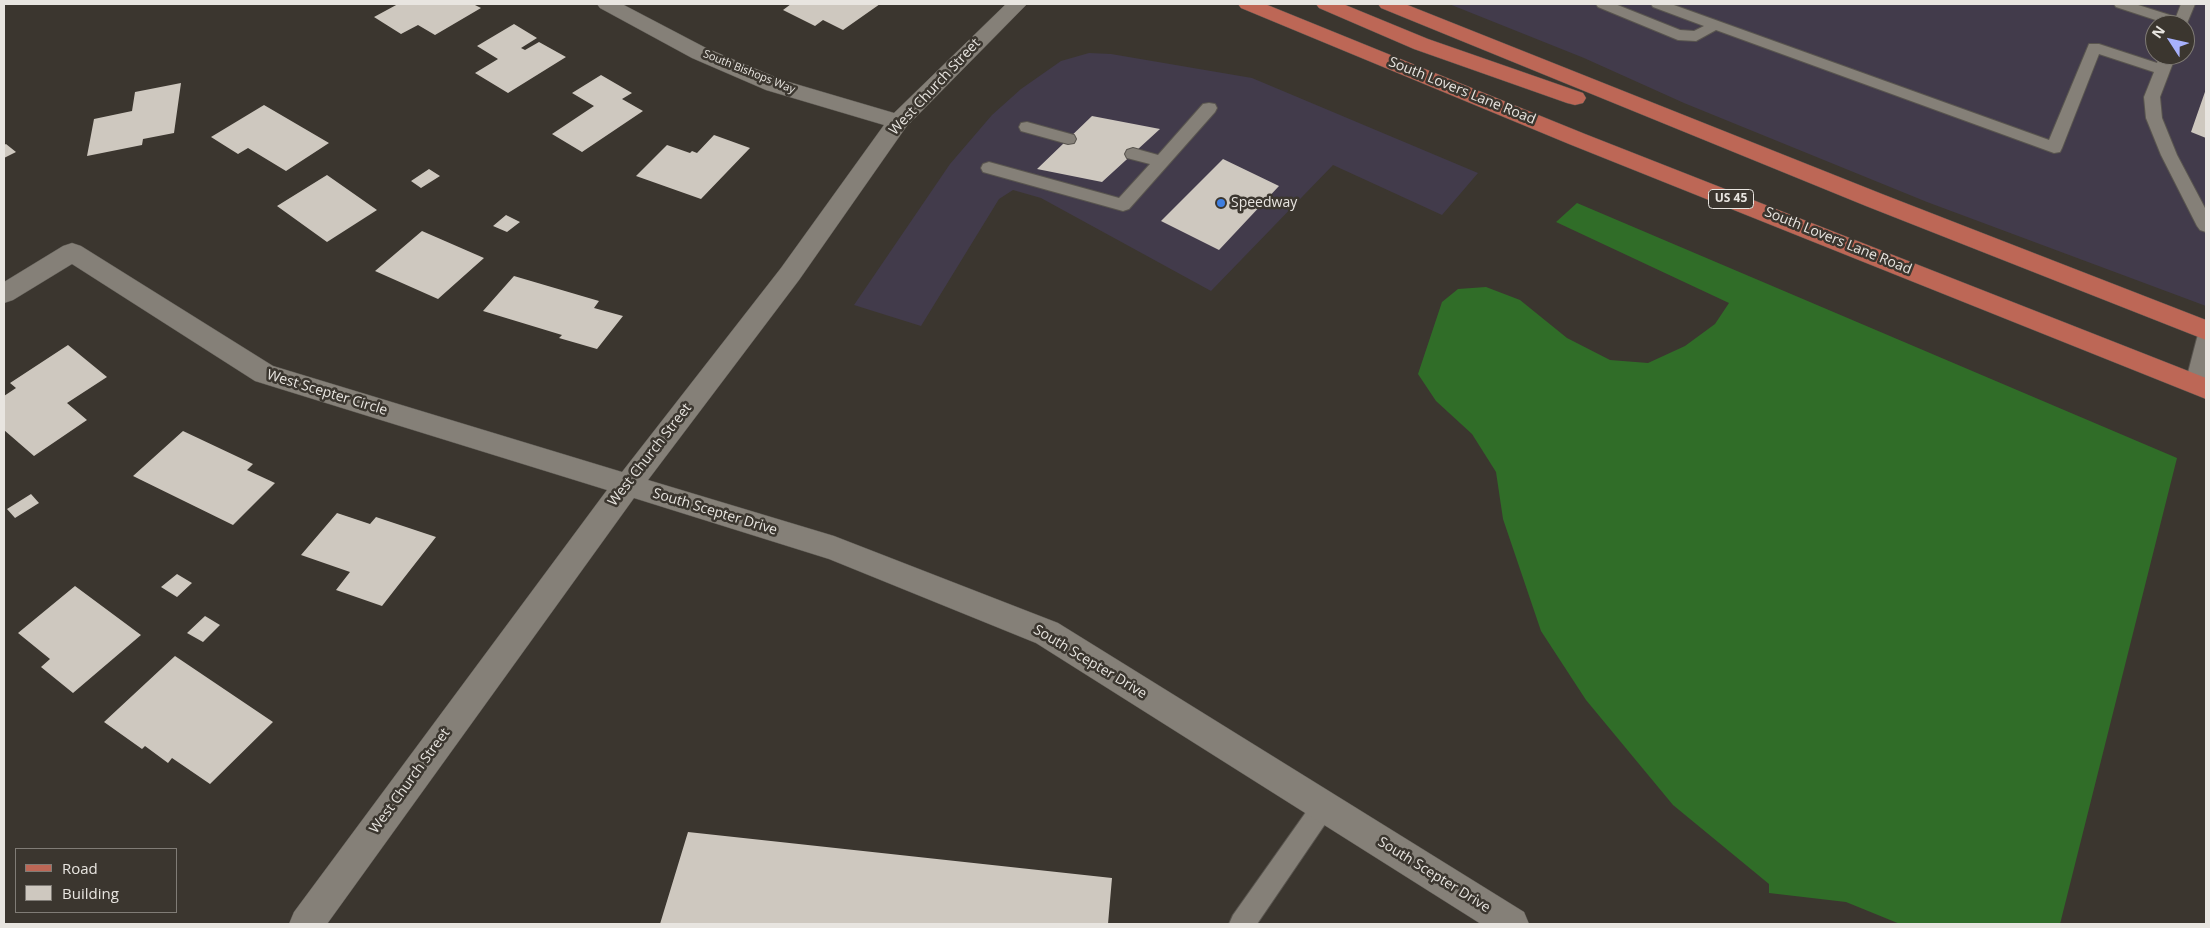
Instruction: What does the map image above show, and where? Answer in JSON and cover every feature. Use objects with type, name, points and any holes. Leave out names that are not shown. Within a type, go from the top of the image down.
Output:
[{"type":"main road","name":"South Lovers Lane Road","points":[[1248,4],[1578,139],[2201,387]]},
{"type":"main road","points":[[1326,4],[1421,44],[1668,131],[1808,173]]},
{"type":"main road","points":[[1388,4],[1808,173],[2206,330]]},
{"type":"street","name":"South Bishops Way","points":[[607,4],[699,53],[774,85],[898,122]]},
{"type":"street","name":"West Church Street","points":[[306,924],[627,484],[790,274],[898,122],[1017,4]]},
{"type":"street","name":"West Scepter Circle","points":[[4,294],[72,252],[264,374],[627,484]]},
{"type":"street","name":"South Scepter Drive","points":[[627,484],[834,548],[1047,633],[1512,924]]},
{"type":"lane","points":[[1602,4],[1678,34],[1696,36],[1707,31],[1713,25]]},
{"type":"lane","points":[[1659,4],[2054,148],[2094,47],[2145,58]]},
{"type":"lane","points":[[2121,4],[2153,15]]},
{"type":"lane","points":[[2164,65],[2152,97],[2154,118],[2169,155],[2200,206],[2206,226]]},
{"type":"lane","points":[[989,168],[1123,205],[1209,108]]},
{"type":"lane","points":[[1027,127],[1068,139]]},
{"type":"lane","points":[[1132,154],[1162,160]]},
{"type":"lane","points":[[2201,387],[2206,338]]},
{"type":"lane","points":[[1243,924],[1324,806]]},
{"type":"shaded area","points":[[1449,4],[2206,4],[2206,306],[1927,202],[1684,103],[1584,58]]},
{"type":"shaded area","points":[[1089,53],[1111,54],[1252,78],[1478,173],[1442,215],[1333,165],[1211,291],[1041,198],[1013,190],[999,199],[921,326],[854,305],[950,164],[992,115],[1021,89],[1061,61]]},
{"type":"green space","points":[[1577,203],[2177,458],[2060,924],[1900,924],[1846,902],[1769,893],[1769,884],[1673,805],[1586,700],[1541,631],[1503,519],[1496,472],[1472,434],[1436,401],[1418,374],[1442,302],[1458,289],[1486,287],[1520,300],[1567,338],[1610,360],[1648,363],[1685,346],[1715,324],[1729,303],[1556,222]]},
{"type":"building","points":[[398,4],[473,4],[481,8],[435,35],[418,25],[401,34],[374,17]]},
{"type":"building","points":[[791,4],[880,4],[843,30],[823,20],[815,26],[783,10]]},
{"type":"building","points":[[514,24],[537,38],[521,48],[525,50],[539,42],[566,57],[508,93],[475,73],[498,59],[477,46]]},
{"type":"building","points":[[601,75],[632,93],[622,99],[643,111],[582,152],[552,134],[594,106],[572,93]]},
{"type":"building","points":[[181,83],[174,133],[143,139],[142,145],[87,156],[94,119],[132,111],[135,92]]},
{"type":"building","points":[[2206,89],[2206,138],[2191,132]]},
{"type":"building","points":[[264,105],[329,143],[286,171],[248,148],[238,154],[211,137]]},
{"type":"building","points":[[1092,116],[1160,129],[1102,182],[1037,169]]},
{"type":"building","points":[[714,135],[750,148],[701,199],[636,176],[667,145],[690,153],[692,151],[697,153]]},
{"type":"building","points":[[6,144],[16,152],[4,158],[4,145]]},
{"type":"building","name":"Speedway","points":[[1223,159],[1279,186],[1219,250],[1161,221]]},
{"type":"building","points":[[429,169],[440,176],[421,188],[411,181]]},
{"type":"building","points":[[327,175],[377,210],[327,242],[277,206]]},
{"type":"building","points":[[506,215],[520,222],[507,232],[493,226]]},
{"type":"building","points":[[422,231],[484,258],[438,299],[375,271]]},
{"type":"building","points":[[514,276],[599,301],[594,308],[623,316],[597,349],[559,338],[562,335],[483,311]]},
{"type":"building","points":[[68,345],[107,377],[67,403],[87,420],[34,456],[4,430],[4,396],[16,388],[10,383]]},
{"type":"building","points":[[183,431],[253,464],[247,470],[275,483],[233,525],[133,476]]},
{"type":"building","points":[[31,494],[39,503],[15,518],[7,509]]},
{"type":"building","points":[[337,513],[370,524],[376,517],[436,537],[382,606],[336,590],[350,572],[301,555]]},
{"type":"building","points":[[177,574],[192,583],[177,597],[161,587]]},
{"type":"building","points":[[75,586],[141,635],[73,693],[41,667],[50,659],[18,633]]},
{"type":"building","points":[[205,616],[220,625],[203,642],[187,633]]},
{"type":"building","points":[[175,656],[273,722],[210,784],[172,758],[168,763],[145,746],[142,749],[104,722]]},
{"type":"building","points":[[688,832],[1112,878],[1108,924],[660,924]]},
{"type":"place","name":"Speedway","points":[[1221,203]]}]
